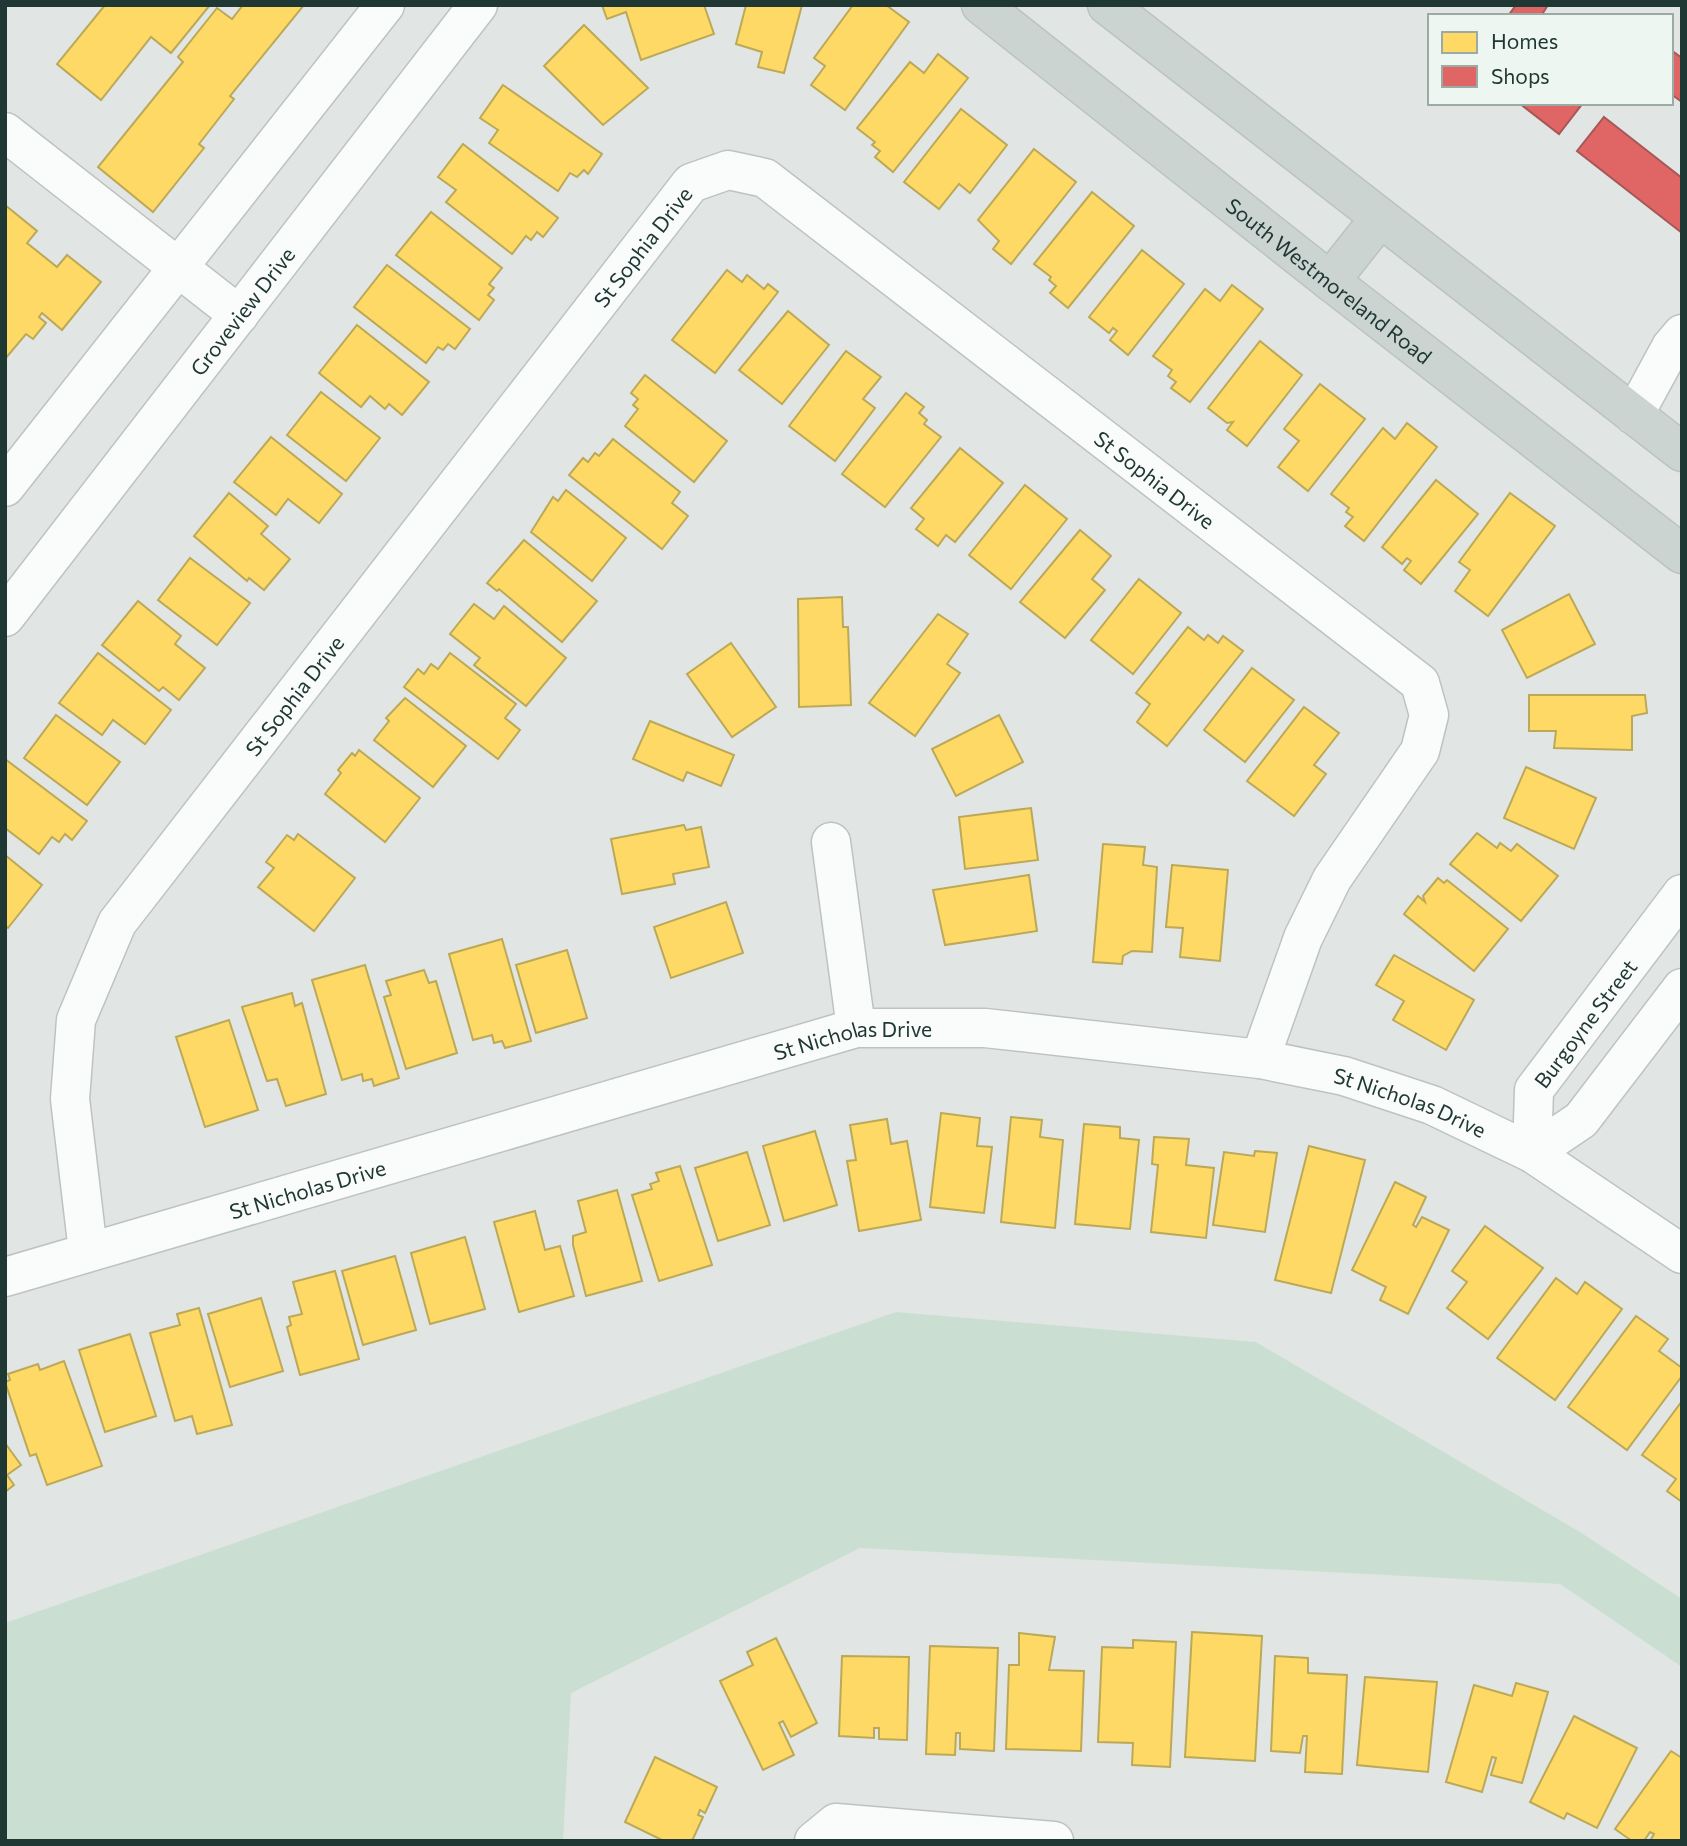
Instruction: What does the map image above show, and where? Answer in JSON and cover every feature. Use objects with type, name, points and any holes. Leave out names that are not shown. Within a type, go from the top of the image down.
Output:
[{"type":"main road","name":"South Westmoreland Road","points":[[981,5],[1330,281],[1682,554]]},
{"type":"main road","points":[[1107,5],[1682,452]]},
{"type":"main road","points":[[1330,281],[1380,218]]},
{"type":"street","points":[[5,487],[385,5]]},
{"type":"street","name":"Groveview Drive","points":[[5,617],[478,5]]},
{"type":"street","points":[[5,132],[239,315]]},
{"type":"street","name":"St Sophia Drive","points":[[88,1251],[70,1099],[76,1020],[117,923],[691,183],[728,170],[765,178],[1420,683],[1429,715],[1420,751],[1332,879],[1303,939],[1259,1059]]},
{"type":"street","points":[[1634,415],[1671,347],[1682,334]]},
{"type":"street","points":[[831,842],[856,1028]]},
{"type":"street","name":"Burgoyne Street","points":[[1532,1153],[1534,1090],[1682,894]]},
{"type":"street","points":[[1532,1153],[1581,1120],[1682,988]]},
{"type":"street","name":"St Nicholas Drive","points":[[5,1277],[856,1028],[985,1028],[1259,1059],[1344,1076],[1432,1105],[1532,1153],[1682,1254]]},
{"type":"street","points":[[814,1841],[836,1823],[1054,1841]]},
{"type":"green space","points":[[896,1312],[1256,1342],[1580,1532],[1682,1599],[1682,1667],[1560,1584],[860,1548],[571,1693],[563,1841],[5,1841],[5,1623]]},
{"type":"building: Homes","points":[[105,5],[210,5],[171,53],[151,37],[101,100],[57,64]]},
{"type":"building: Homes","points":[[243,5],[304,5],[230,96],[234,99],[199,144],[204,148],[153,212],[98,167],[183,62],[178,57],[217,8],[232,19]]},
{"type":"building: Homes","points":[[602,5],[704,5],[714,34],[641,60],[626,12],[607,19]]},
{"type":"building: Homes","points":[[746,5],[802,5],[784,73],[758,67],[762,52],[736,44]]},
{"type":"building: Homes","points":[[853,5],[886,5],[909,22],[845,110],[811,85],[825,66],[814,58]]},
{"type":"building: Homes","points":[[584,25],[648,88],[603,125],[544,66]]},
{"type":"building: Homes","points":[[938,54],[968,78],[893,172],[875,157],[880,151],[872,145],[875,142],[857,128],[910,62],[924,73]]},
{"type":"building: Homes","points":[[503,85],[602,154],[588,174],[584,170],[577,177],[570,173],[558,191],[489,143],[498,130],[480,118]]},
{"type":"building: Homes","points":[[961,109],[1007,145],[970,193],[959,184],[939,209],[904,182]]},
{"type":"building: Homes","points":[[463,144],[558,218],[543,237],[537,232],[531,240],[526,236],[512,254],[446,202],[456,190],[438,177]]},
{"type":"building: Homes","points":[[1034,149],[1076,182],[1011,264],[993,249],[999,241],[978,220]]},
{"type":"building: Homes","points":[[1092,192],[1134,226],[1068,308],[1050,293],[1056,286],[1049,280],[1051,277],[1034,264]]},
{"type":"building: Homes","points":[[5,205],[37,231],[27,243],[57,267],[67,255],[101,282],[62,330],[42,313],[39,317],[46,323],[33,339],[26,334],[5,359]]},
{"type":"building: Homes","points":[[431,212],[502,268],[489,284],[494,288],[488,295],[494,300],[479,320],[396,255]]},
{"type":"building: Homes","points":[[1142,250],[1184,284],[1128,355],[1110,340],[1117,331],[1113,328],[1109,333],[1089,317]]},
{"type":"building: Homes","points":[[387,265],[470,329],[455,349],[448,344],[443,350],[438,347],[426,363],[354,307]]},
{"type":"building: Homes","points":[[727,270],[742,282],[747,275],[764,289],[768,284],[778,292],[715,373],[672,340]]},
{"type":"building: Homes","points":[[1232,285],[1263,309],[1190,402],[1171,388],[1176,382],[1168,376],[1172,370],[1153,356],[1205,289],[1220,301]]},
{"type":"building: Homes","points":[[788,311],[829,345],[782,404],[739,370]]},
{"type":"building: Homes","points":[[357,325],[429,382],[402,415],[389,404],[385,409],[370,396],[361,407],[319,373]]},
{"type":"building: Homes","points":[[1260,341],[1302,375],[1247,446],[1227,430],[1233,422],[1227,423],[1208,408]]},
{"type":"building: Homes","points":[[846,351],[881,377],[863,399],[875,408],[835,461],[789,426]]},
{"type":"building: Homes","points":[[645,375],[727,441],[694,482],[625,426],[638,409],[633,405],[638,399],[631,393]]},
{"type":"building: Homes","points":[[1320,384],[1365,419],[1308,491],[1278,467],[1299,441],[1284,429]]},
{"type":"building: Homes","points":[[321,392],[380,438],[346,481],[287,435]]},
{"type":"building: Homes","points":[[906,393],[924,407],[919,413],[927,420],[924,424],[941,437],[885,507],[842,474]]},
{"type":"building: Homes","points":[[1407,423],[1437,447],[1364,541],[1345,526],[1353,517],[1346,512],[1349,508],[1331,494],[1383,428],[1395,439]]},
{"type":"building: Homes","points":[[271,437],[342,494],[319,523],[288,499],[276,515],[234,482]]},
{"type":"building: Homes","points":[[613,439],[680,492],[672,503],[688,516],[662,549],[569,475],[583,458],[588,462],[595,453],[599,456]]},
{"type":"building: Homes","points":[[960,448],[1003,483],[955,542],[946,535],[938,546],[916,529],[924,519],[911,508]]},
{"type":"building: Homes","points":[[1436,480],[1478,514],[1421,584],[1404,570],[1411,561],[1407,558],[1402,564],[1382,547]]},
{"type":"building: Homes","points":[[1025,485],[1067,519],[1011,589],[969,555]]},
{"type":"building: Homes","points":[[566,490],[626,538],[592,581],[531,532],[553,497],[558,501]]},
{"type":"building: Homes","points":[[229,493],[268,526],[261,534],[290,559],[264,590],[249,578],[247,581],[194,536]]},
{"type":"building: Homes","points":[[1510,493],[1555,526],[1488,616],[1455,591],[1470,570],[1459,562]]},
{"type":"building: Homes","points":[[1080,530],[1111,556],[1092,579],[1105,590],[1065,638],[1020,602]]},
{"type":"building: Homes","points":[[524,540],[597,601],[562,642],[499,589],[497,591],[487,583]]},
{"type":"building: Homes","points":[[190,558],[250,603],[217,645],[158,600]]},
{"type":"building: Homes","points":[[1139,579],[1181,613],[1133,674],[1091,640]]},
{"type":"building: Homes","points":[[1569,594],[1595,644],[1527,678],[1502,630]]},
{"type":"building: Homes","points":[[842,597],[843,627],[848,627],[851,705],[799,707],[798,599]]},
{"type":"building: Homes","points":[[138,601],[181,636],[175,644],[205,668],[179,700],[163,687],[159,691],[102,645]]},
{"type":"building: Homes","points":[[474,604],[494,619],[504,606],[566,658],[526,706],[474,665],[480,658],[450,634]]},
{"type":"building: Homes","points":[[938,614],[968,634],[947,664],[960,673],[915,736],[869,703]]},
{"type":"building: Homes","points":[[1188,627],[1204,640],[1208,635],[1218,643],[1223,636],[1243,651],[1167,746],[1137,722],[1150,704],[1136,693]]},
{"type":"building: Homes","points":[[731,643],[776,707],[732,737],[687,674]]},
{"type":"building: Homes","points":[[98,653],[171,710],[145,744],[113,720],[102,735],[59,703]]},
{"type":"building: Homes","points":[[450,653],[516,704],[505,718],[520,730],[498,759],[404,687],[418,669],[424,674],[431,664],[438,669]]},
{"type":"building: Homes","points":[[1252,668],[1294,700],[1245,762],[1204,730]]},
{"type":"building: Homes","points":[[1529,695],[1645,695],[1647,713],[1632,716],[1632,750],[1554,748],[1556,731],[1529,731]]},
{"type":"building: Homes","points":[[405,698],[466,746],[433,787],[374,740],[389,721],[386,718]]},
{"type":"building: Homes","points":[[1304,707],[1339,733],[1314,765],[1326,774],[1294,816],[1247,781]]},
{"type":"building: Homes","points":[[56,715],[120,762],[87,805],[24,758]]},
{"type":"building: Homes","points":[[999,715],[1023,762],[956,796],[932,749]]},
{"type":"building: Homes","points":[[650,721],[734,755],[721,786],[687,772],[683,781],[633,759]]},
{"type":"building: Homes","points":[[359,750],[420,798],[385,842],[325,794],[341,773],[338,770],[352,753],[355,756]]},
{"type":"building: Homes","points":[[5,759],[87,821],[72,840],[65,834],[59,842],[52,837],[39,854],[5,828]]},
{"type":"building: Homes","points":[[1526,767],[1596,798],[1574,849],[1504,818]]},
{"type":"building: Homes","points":[[1031,808],[1038,860],[965,869],[959,817]]},
{"type":"building: Homes","points":[[684,825],[686,830],[701,827],[709,867],[673,874],[675,884],[622,894],[611,839]]},
{"type":"building: Homes","points":[[1477,833],[1497,848],[1500,843],[1511,851],[1517,844],[1558,876],[1521,921],[1450,864]]},
{"type":"building: Homes","points":[[298,834],[355,878],[314,931],[258,887],[274,868],[266,862],[287,835],[294,840]]},
{"type":"building: Homes","points":[[1103,844],[1145,847],[1143,865],[1157,867],[1152,952],[1132,951],[1123,956],[1122,964],[1093,962]]},
{"type":"building: Homes","points":[[5,855],[42,885],[8,928],[5,926]]},
{"type":"building: Homes","points":[[1172,865],[1228,870],[1220,961],[1180,957],[1183,928],[1166,927]]},
{"type":"building: Homes","points":[[1029,875],[1037,931],[945,945],[933,890]]},
{"type":"building: Homes","points":[[1438,878],[1444,883],[1447,880],[1508,929],[1474,971],[1404,914],[1418,896],[1425,902],[1423,896]]},
{"type":"building: Homes","points":[[726,902],[743,953],[671,978],[654,927]]},
{"type":"building: Homes","points":[[502,939],[531,1041],[505,1048],[502,1041],[494,1043],[492,1035],[473,1040],[449,954]]},
{"type":"building: Homes","points":[[567,950],[587,1018],[536,1033],[516,965]]},
{"type":"building: Homes","points":[[1394,955],[1474,1000],[1446,1050],[1393,1020],[1404,1001],[1376,985]]},
{"type":"building: Homes","points":[[365,965],[399,1078],[374,1086],[372,1079],[363,1081],[362,1074],[342,1080],[312,980]]},
{"type":"building: Homes","points":[[424,970],[429,983],[436,981],[457,1053],[406,1069],[384,997],[391,995],[386,981]]},
{"type":"building: Homes","points":[[292,993],[295,1006],[302,1003],[326,1094],[286,1106],[277,1079],[267,1081],[242,1007]]},
{"type":"building: Homes","points":[[229,1020],[258,1110],[205,1127],[176,1037]]},
{"type":"building: Homes","points":[[941,1113],[980,1118],[977,1146],[992,1147],[984,1213],[930,1207]]},
{"type":"building: Homes","points":[[1011,1117],[1042,1120],[1040,1137],[1063,1140],[1055,1228],[1001,1222]]},
{"type":"building: Homes","points":[[887,1119],[891,1144],[907,1141],[921,1220],[859,1231],[847,1161],[856,1160],[850,1125]]},
{"type":"building: Homes","points":[[1084,1124],[1120,1127],[1120,1138],[1139,1140],[1130,1229],[1075,1224]]},
{"type":"building: Homes","points":[[815,1131],[837,1205],[784,1221],[763,1146]]},
{"type":"building: Homes","points":[[1154,1137],[1189,1139],[1186,1165],[1214,1168],[1206,1238],[1151,1232],[1158,1165],[1152,1164]]},
{"type":"building: Homes","points":[[1309,1146],[1365,1160],[1331,1293],[1275,1280]]},
{"type":"building: Homes","points":[[1255,1151],[1277,1153],[1265,1232],[1213,1225],[1224,1152],[1254,1156]]},
{"type":"building: Homes","points":[[747,1152],[770,1225],[718,1241],[695,1168]]},
{"type":"building: Homes","points":[[680,1166],[712,1265],[659,1281],[632,1195],[652,1189],[650,1184],[659,1181],[656,1173]]},
{"type":"building: Homes","points":[[1395,1182],[1426,1197],[1413,1225],[1416,1227],[1422,1217],[1449,1230],[1408,1314],[1380,1300],[1386,1287],[1352,1270]]},
{"type":"building: Homes","points":[[617,1190],[642,1281],[586,1296],[573,1245],[573,1236],[586,1232],[578,1201]]},
{"type":"building: Homes","points":[[535,1211],[545,1250],[560,1246],[574,1296],[519,1312],[494,1222]]},
{"type":"building: Homes","points":[[1485,1226],[1543,1268],[1488,1339],[1447,1308],[1467,1282],[1452,1271]]},
{"type":"building: Homes","points":[[465,1237],[485,1309],[430,1324],[411,1253]]},
{"type":"building: Homes","points":[[395,1256],[416,1330],[363,1345],[342,1271]]},
{"type":"building: Homes","points":[[335,1271],[359,1359],[300,1375],[287,1327],[291,1325],[289,1317],[302,1314],[293,1282]]},
{"type":"building: Homes","points":[[1556,1278],[1577,1294],[1585,1282],[1622,1309],[1555,1400],[1497,1358]]},
{"type":"building: Homes","points":[[261,1298],[283,1371],[230,1387],[208,1314]]},
{"type":"building: Homes","points":[[199,1308],[232,1425],[197,1434],[192,1416],[175,1421],[150,1333],[180,1325],[177,1314]]},
{"type":"building: Homes","points":[[1636,1316],[1668,1339],[1659,1351],[1682,1368],[1682,1376],[1627,1450],[1568,1407]]},
{"type":"building: Homes","points":[[130,1334],[156,1416],[105,1432],[79,1350]]},
{"type":"building: Homes","points":[[64,1361],[102,1466],[47,1485],[36,1454],[30,1456],[5,1382],[10,1380],[8,1374],[38,1364],[40,1370]]},
{"type":"building: Homes","points":[[1682,1401],[1682,1502],[1667,1491],[1676,1479],[1642,1455]]},
{"type":"building: Homes","points":[[5,1443],[21,1465],[7,1475],[14,1485],[5,1492]]},
{"type":"building: Homes","points":[[1192,1632],[1262,1636],[1255,1761],[1185,1757]]},
{"type":"building: Homes","points":[[1019,1633],[1055,1637],[1049,1670],[1084,1671],[1081,1751],[1006,1749],[1009,1665],[1019,1665]]},
{"type":"building: Homes","points":[[776,1638],[817,1723],[791,1737],[783,1721],[779,1723],[794,1755],[763,1770],[720,1681],[753,1665],[747,1652]]},
{"type":"building: Homes","points":[[1133,1640],[1176,1642],[1170,1767],[1132,1765],[1133,1743],[1098,1742],[1102,1647],[1133,1648]]},
{"type":"building: Homes","points":[[930,1646],[998,1648],[994,1751],[960,1749],[960,1733],[956,1733],[955,1755],[926,1754]]},
{"type":"building: Homes","points":[[842,1656],[909,1657],[907,1740],[879,1739],[879,1728],[874,1728],[874,1738],[839,1736]]},
{"type":"building: Homes","points":[[1275,1656],[1308,1658],[1308,1673],[1347,1675],[1342,1774],[1305,1772],[1307,1736],[1303,1736],[1300,1753],[1271,1751]]},
{"type":"building: Homes","points":[[1365,1677],[1437,1682],[1428,1772],[1357,1765]]},
{"type":"building: Homes","points":[[1516,1683],[1548,1692],[1522,1783],[1491,1775],[1496,1758],[1492,1757],[1482,1792],[1446,1782],[1474,1685],[1512,1696]]},
{"type":"building: Homes","points":[[1574,1716],[1637,1748],[1597,1828],[1567,1813],[1564,1819],[1530,1802]]},
{"type":"building: Homes","points":[[1671,1751],[1682,1758],[1682,1841],[1650,1841],[1654,1834],[1650,1832],[1644,1841],[1632,1841],[1615,1829]]},
{"type":"building: Homes","points":[[655,1757],[717,1787],[705,1813],[700,1810],[698,1815],[703,1817],[692,1841],[664,1841],[625,1822]]},
{"type":"building: Shops","points":[[1516,5],[1548,5],[1542,14],[1509,14]]},
{"type":"building: Shops","points":[[1673,51],[1682,58],[1682,102],[1673,95]]},
{"type":"building: Shops","points":[[1522,105],[1581,105],[1559,134]]},
{"type":"building: Shops","points":[[1604,117],[1682,178],[1682,233],[1577,151]]}]
